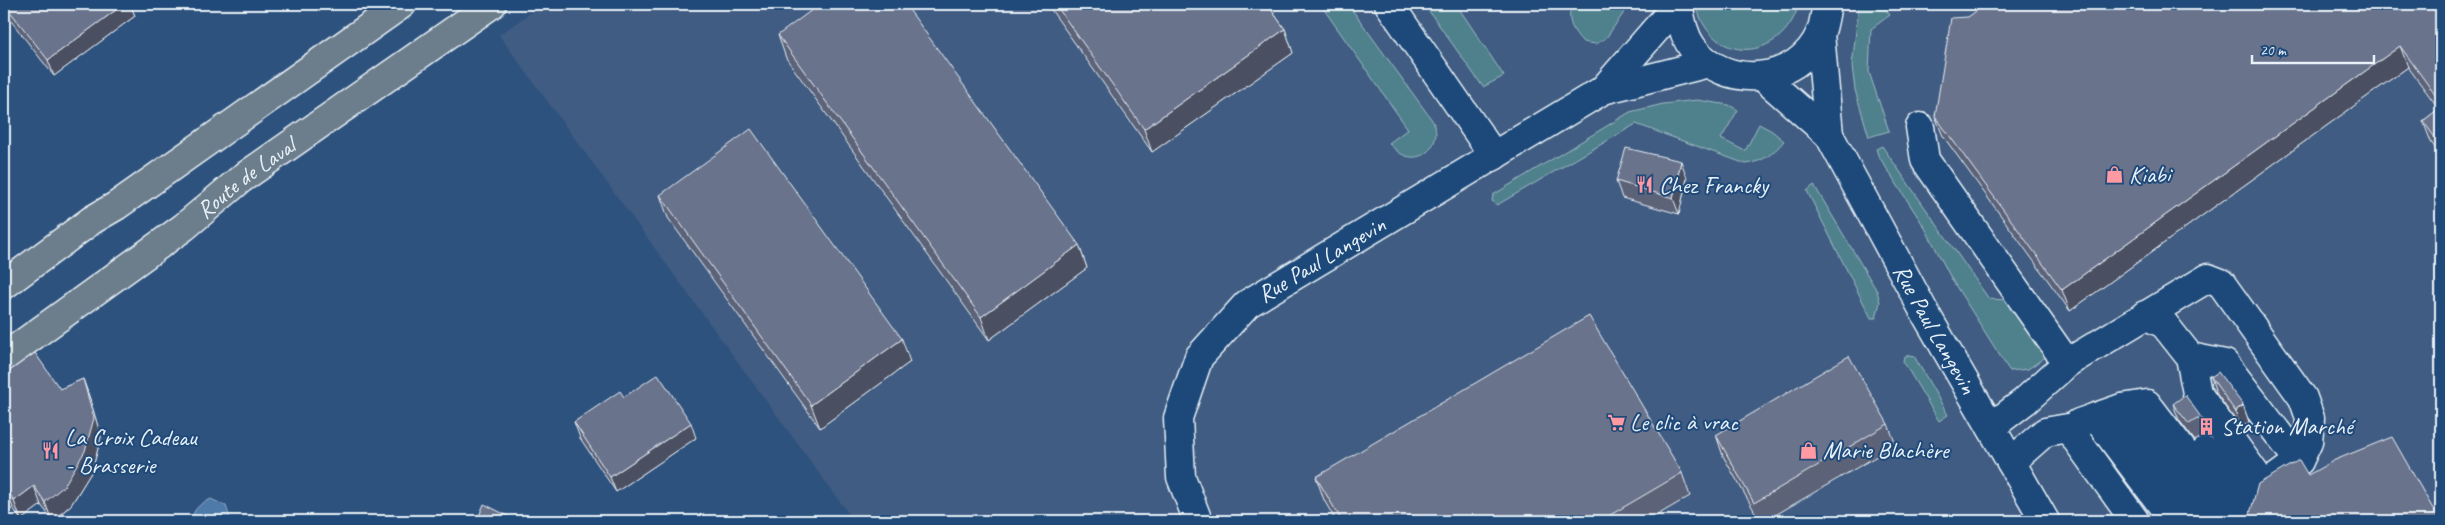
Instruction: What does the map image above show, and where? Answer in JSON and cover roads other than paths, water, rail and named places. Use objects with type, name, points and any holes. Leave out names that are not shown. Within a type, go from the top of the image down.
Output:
[{"type":"main road","points":[[4,285],[92,220],[116,206],[402,4]]},
{"type":"main road","name":"Route de Laval","points":[[4,357],[184,227],[241,179],[492,4]]},
{"type":"street","points":[[1389,4],[1494,156]]},
{"type":"street","points":[[1678,4],[1682,27],[1692,47],[1709,63],[1726,72],[1744,77],[1763,76],[1787,69],[1806,54],[1820,34],[1827,4]]},
{"type":"street","name":"Rue Paul Langevin","points":[[1603,90],[1678,4]]},
{"type":"street","name":"Rue Paul Langevin","points":[[1820,34],[1829,136]]},
{"type":"street","name":"Rue Paul Langevin","points":[[1198,521],[1181,477],[1178,418],[1199,357],[1247,304],[1603,90],[1709,63]]},
{"type":"street","name":"Rue Paul Langevin","points":[[1763,76],[1829,136],[1925,313],[2045,521]]},
{"type":"street","points":[[1920,127],[1925,160],[2067,363]]},
{"type":"street","points":[[1991,427],[2025,401],[2067,363],[2208,278],[2221,283],[2303,398],[2310,418],[2308,442],[2260,494]]},
{"type":"street","points":[[2145,315],[2164,324],[2190,357],[2197,393],[2260,494]]},
{"type":"street","points":[[2190,357],[2224,364],[2260,494]]},
{"type":"street","points":[[2135,406],[2260,494]]},
{"type":"street","points":[[2011,462],[2045,432],[2068,428],[2096,417],[2135,406]]},
{"type":"street","points":[[2135,406],[2206,521]]},
{"type":"street","points":[[2096,417],[2174,521]]},
{"type":"street","points":[[2068,428],[2135,521]]},
{"type":"place","name":"Kiabi","points":[[2115,174]]},
{"type":"place","name":"Chez Francky","points":[[1645,185]]},
{"type":"place","name":"Le clic à vrac","points":[[1616,422]]},
{"type":"place","name":"Station Marché","points":[[2207,426]]},
{"type":"place","name":"Marie Blachère","points":[[1809,450]]},
{"type":"place","name":"La Croix Cadeau - Brasserie","points":[[51,451]]}]
